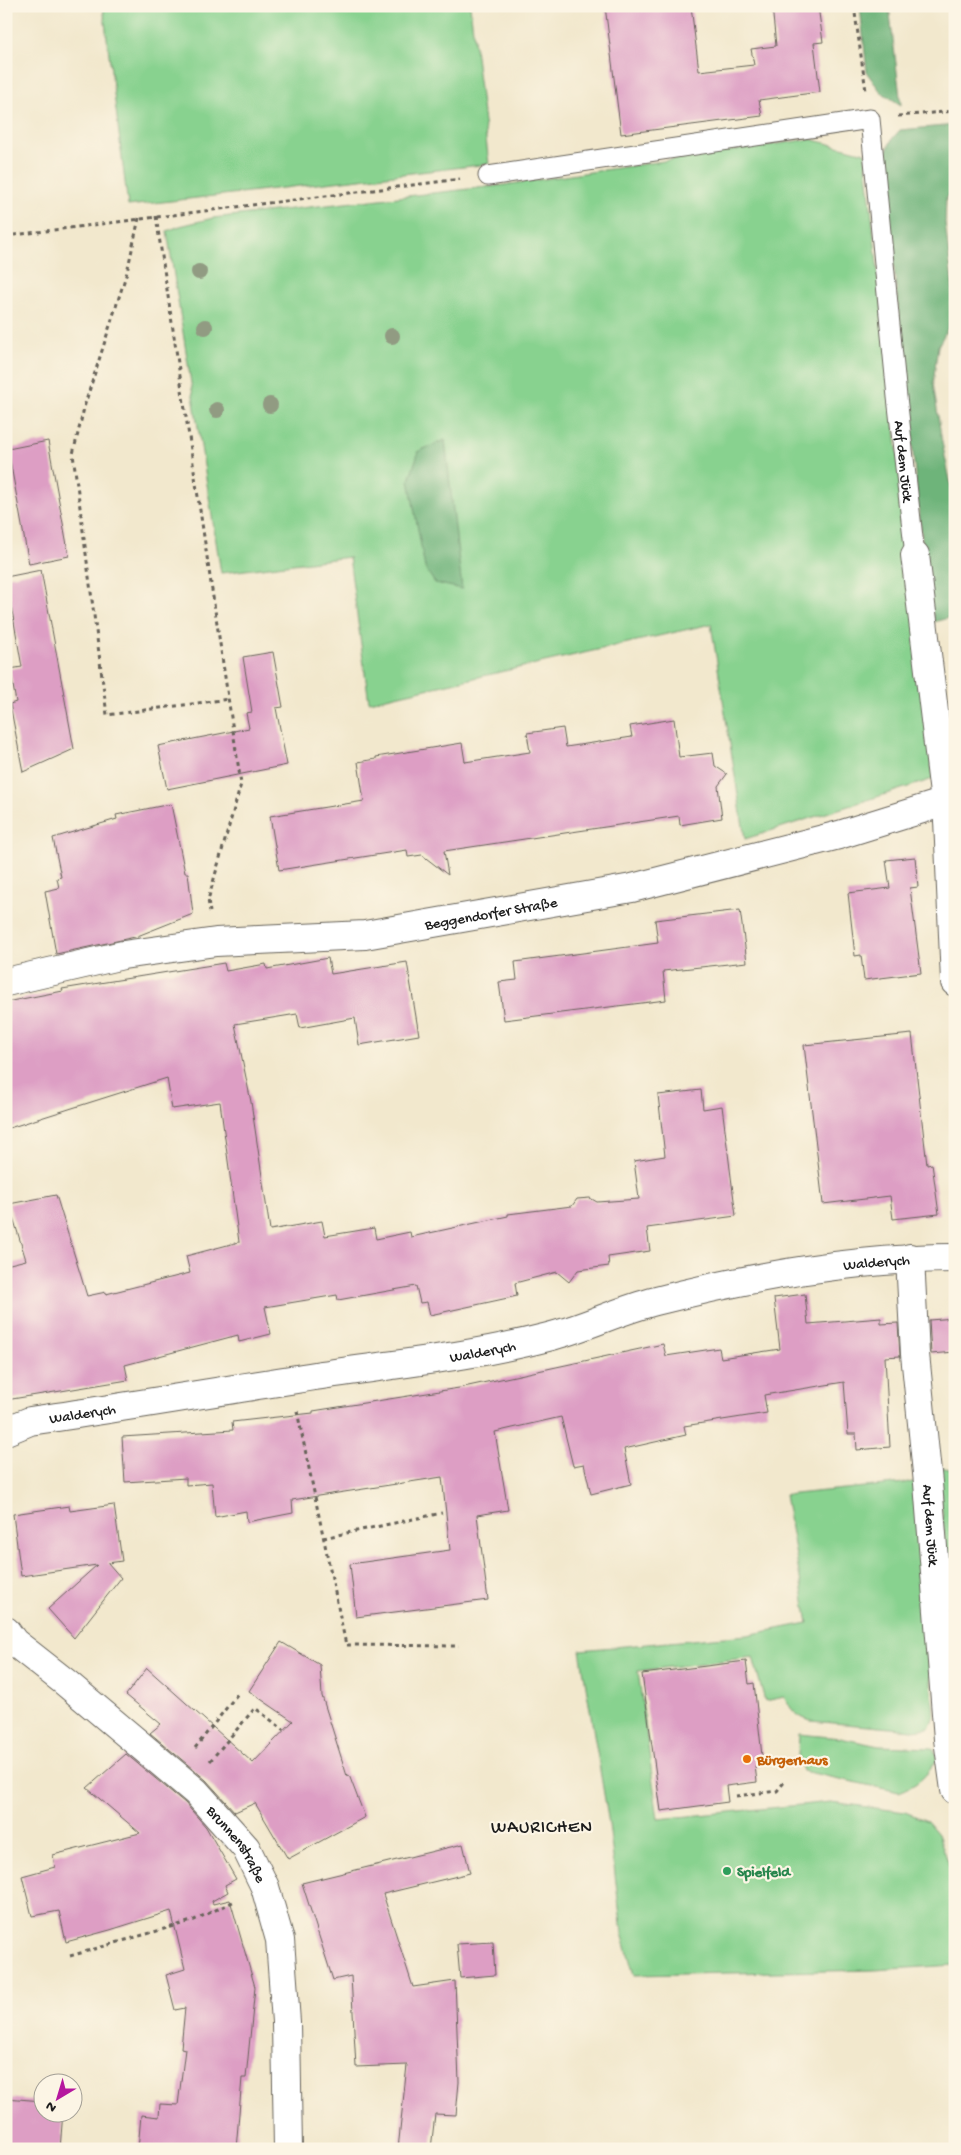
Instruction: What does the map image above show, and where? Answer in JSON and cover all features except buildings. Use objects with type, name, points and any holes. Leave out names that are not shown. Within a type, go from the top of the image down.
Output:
[{"type":"street","name":"Auf dem Jück","points":[[915,555],[949,813],[955,982]]},
{"type":"street","name":"Beggendorfer Straße","points":[[6,982],[123,955],[216,942],[364,935],[632,888],[839,834],[949,813]]},
{"type":"street","name":"Auf dem Jück","points":[[910,1258],[915,1354],[928,1483],[948,1739],[955,1790]]},
{"type":"street","name":"Walderych","points":[[6,1431],[30,1421],[290,1380],[439,1360],[549,1337],[654,1302],[764,1277],[910,1258],[955,1258]]},
{"type":"street","name":"Brunnenstraße","points":[[6,1631],[14,1642],[65,1682],[181,1780],[246,1848],[265,1887],[280,1940],[286,2022],[288,2149]]},
{"type":"lane","points":[[488,176],[870,119]]},
{"type":"lane","name":"Auf dem Jück","points":[[870,119],[897,397],[915,555]]},
{"type":"path","points":[[854,6],[870,119],[955,111]]},
{"type":"path","points":[[6,236],[488,176]]},
{"type":"path","points":[[156,216],[230,699],[241,784],[208,900],[216,942]]},
{"type":"path","points":[[139,218],[127,272],[85,404],[73,454],[107,715],[230,699]]},
{"type":"path","points":[[290,1380],[346,1645],[459,1646]]},
{"type":"path","points":[[323,1538],[442,1514]]},
{"type":"path","points":[[181,1780],[239,1692]]},
{"type":"path","points":[[181,1780],[254,1708],[284,1730]]},
{"type":"path","points":[[736,1796],[777,1790],[786,1780]]},
{"type":"path","points":[[70,1956],[192,1921],[265,1887]]},
{"type":"green space","points":[[103,6],[470,6],[489,164],[128,206]]},
{"type":"green space","points":[[860,6],[889,6],[901,105],[881,92],[867,73]]},
{"type":"green space","points":[[955,125],[955,185],[946,198],[945,223],[953,290],[949,326],[938,346],[933,383],[942,442],[955,504],[955,616],[934,622],[923,551],[883,159],[892,139],[900,130]]},
{"type":"green space","points":[[810,139],[865,153],[933,779],[745,839],[711,624],[369,702],[349,557],[221,573],[167,231],[213,218],[504,185]]},
{"type":"green space","points":[[445,440],[462,589],[435,583],[425,568],[409,480],[419,451]]},
{"type":"green space","points":[[939,1467],[955,1470],[955,1688]]},
{"type":"green space","points":[[914,1482],[934,1716],[929,1728],[913,1730],[806,1719],[789,1706],[784,1697],[765,1701],[753,1657],[638,1671],[658,1819],[831,1802],[905,1812],[927,1821],[938,1834],[953,1875],[955,1965],[875,1970],[634,1975],[622,1933],[609,1824],[580,1650],[747,1635],[808,1623],[785,1495]]},
{"type":"green space","points":[[799,1734],[840,1738],[879,1746],[933,1748],[937,1759],[921,1779],[899,1792],[803,1771],[798,1757]]},
{"type":"place","name":"Bürgerhaus","points":[[747,1759]]},
{"type":"place","name":"Spielfeld","points":[[727,1871]]},
{"type":"district","name":"WAURICHEN","points":[[542,1826]]}]
